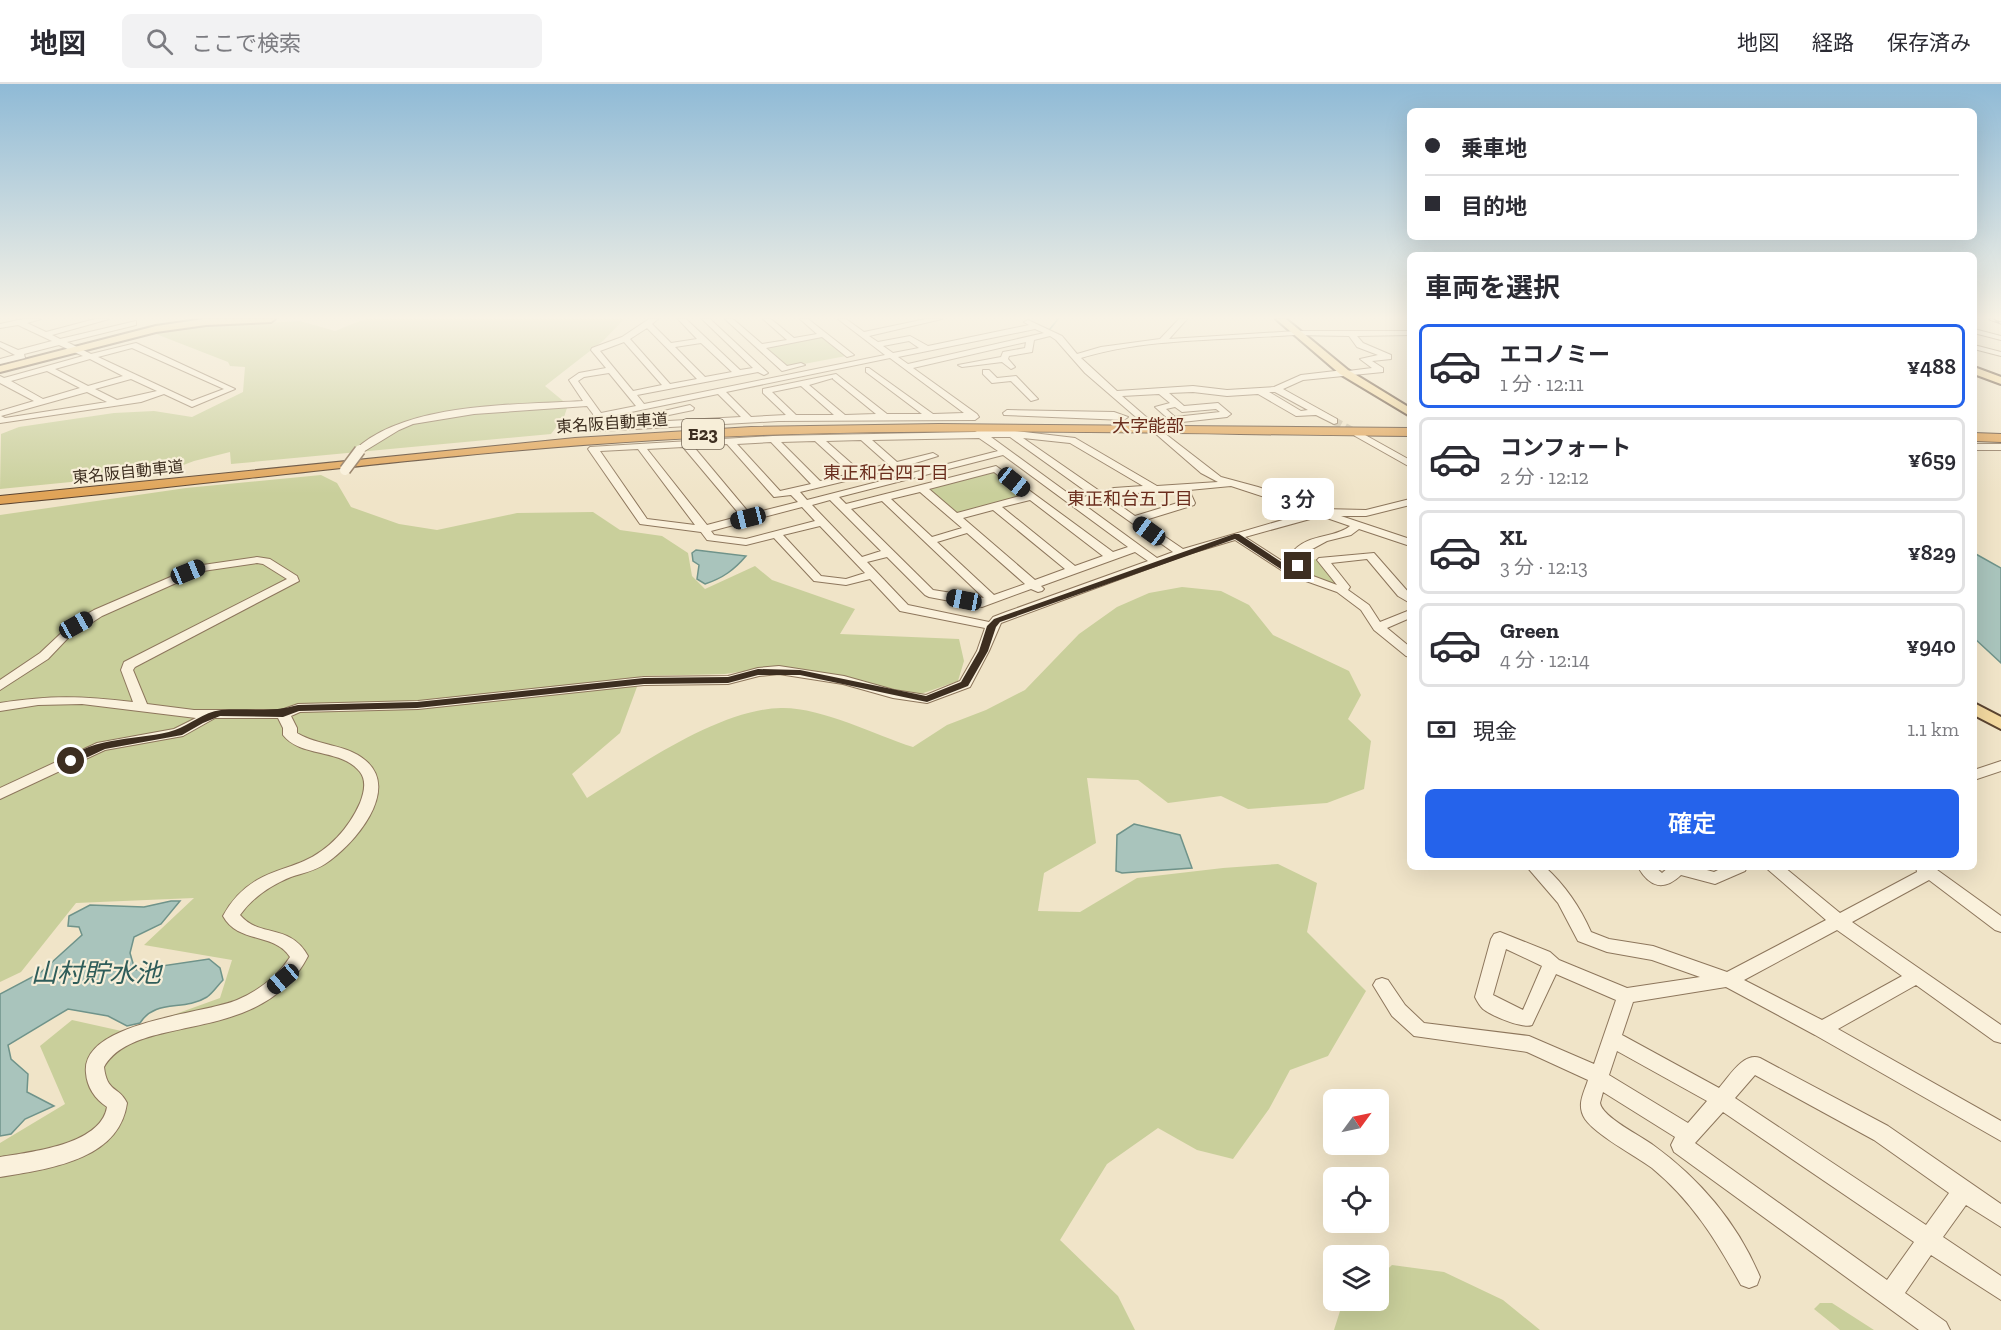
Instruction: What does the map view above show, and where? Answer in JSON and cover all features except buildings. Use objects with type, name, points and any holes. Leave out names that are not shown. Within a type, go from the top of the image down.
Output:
[{"type":"highway","name":"東名阪自動車道","points":[[0,495],[455,448],[589,436],[736,428],[943,423],[1407,427]]},
{"type":"highway","name":"東名阪自動車道","points":[[0,502],[511,447],[736,432],[932,428],[1407,432]]},
{"type":"highway","points":[[1977,433],[2001,433]]},
{"type":"highway","points":[[1977,437],[2001,438]]},
{"type":"main road","points":[[1353,377],[1407,411]]},
{"type":"main road","points":[[1977,710],[2001,724]]},
{"type":"street","points":[[64,377],[116,403]]},
{"type":"street","points":[[0,414],[127,377]]},
{"type":"street","points":[[134,377],[192,404],[231,389],[205,377]]},
{"type":"street","points":[[582,377],[574,379],[598,416],[599,428],[841,416],[929,415],[976,418],[921,377]]},
{"type":"street","points":[[617,377],[642,407]]},
{"type":"street","points":[[659,377],[668,387]]},
{"type":"street","points":[[631,394],[717,377]]},
{"type":"street","points":[[769,377],[781,388]]},
{"type":"street","points":[[598,416],[788,377]]},
{"type":"street","points":[[795,418],[766,391],[835,377]]},
{"type":"street","points":[[836,377],[884,416]]},
{"type":"street","points":[[879,377],[929,415]]},
{"type":"street","points":[[991,377],[995,381],[1013,378],[1034,399]]},
{"type":"street","points":[[1097,377],[1115,394],[1149,418],[1161,409],[1159,407],[1177,405]]},
{"type":"street","points":[[1115,394],[1193,389],[1260,391],[1276,389],[1301,378],[1309,377]]},
{"type":"street","points":[[2,380],[42,402]]},
{"type":"street","points":[[803,384],[841,416]]},
{"type":"street","points":[[1276,389],[1334,421]]},
{"type":"street","points":[[720,391],[749,420]]},
{"type":"street","points":[[1260,391],[1299,414]]},
{"type":"street","points":[[0,419],[3,421],[116,403],[166,392]]},
{"type":"street","points":[[1161,409],[1173,420],[1227,414],[1218,406],[1182,409],[1162,392]]},
{"type":"street","points":[[1244,392],[1284,416],[1317,412]]},
{"type":"street","points":[[682,399],[702,422]]},
{"type":"street","points":[[345,470],[360,450],[396,428],[411,422],[474,411],[590,403]]},
{"type":"street","points":[[665,423],[658,415],[690,408]]},
{"type":"street","points":[[1007,413],[1124,417]]},
{"type":"street","points":[[1159,432],[1208,474],[1407,542]]},
{"type":"street","points":[[980,433],[1156,562]]},
{"type":"street","points":[[1012,434],[1181,554]]},
{"type":"street","points":[[1005,452],[704,529],[644,522],[593,449],[773,439],[1012,434],[1072,440],[1157,490]]},
{"type":"street","points":[[1358,434],[1407,462]]},
{"type":"street","points":[[909,436],[946,467]]},
{"type":"street","points":[[863,437],[896,466]]},
{"type":"street","points":[[818,438],[858,475]]},
{"type":"street","points":[[773,439],[818,485]]},
{"type":"street","points":[[729,441],[778,495],[933,456]]},
{"type":"street","points":[[685,443],[748,518]]},
{"type":"street","points":[[640,446],[711,538],[746,542],[822,522]]},
{"type":"street","points":[[1977,447],[2001,447]]},
{"type":"street","points":[[844,508],[996,469],[1112,557]]},
{"type":"street","points":[[1014,482],[1037,476]]},
{"type":"street","points":[[1074,503],[1114,491],[1235,485]]},
{"type":"street","points":[[921,488],[1051,600]]},
{"type":"street","points":[[1133,520],[1190,503],[1183,488]]},
{"type":"street","points":[[793,491],[904,608],[992,626]]},
{"type":"street","points":[[832,496],[928,593],[982,603],[1136,548]]},
{"type":"street","points":[[955,517],[1032,496]]},
{"type":"street","points":[[884,498],[993,600]]},
{"type":"street","points":[[0,707],[38,701],[81,699],[194,714],[283,714],[298,708],[417,705],[644,681],[728,680],[758,672],[779,670],[844,680],[893,694],[927,699],[965,684],[997,620],[1156,562],[1236,536],[1323,512],[1366,513],[1407,503]]},
{"type":"street","points":[[994,506],[1074,571]]},
{"type":"street","points":[[1339,518],[1372,518],[1407,511]]},
{"type":"street","points":[[1300,575],[1297,554],[1299,551],[1330,536],[1343,535],[1354,530],[1357,524]]},
{"type":"street","points":[[929,541],[970,529]]},
{"type":"street","points":[[777,534],[818,579],[846,582],[872,575]]},
{"type":"street","points":[[1236,536],[1293,573],[1341,590],[1365,608],[1378,627],[1407,651]]},
{"type":"street","points":[[859,561],[888,552]]},
{"type":"street","points":[[1341,590],[1344,587],[1342,583],[1323,560],[1370,555],[1407,597]]},
{"type":"street","points":[[0,687],[44,656],[76,625],[200,568],[257,560],[266,561],[293,578],[293,581],[129,665],[127,670],[141,706]]},
{"type":"street","points":[[1378,627],[1407,615]]},
{"type":"street","points":[[0,794],[102,746],[178,733],[219,713]]},
{"type":"street","points":[[0,1167],[55,1159],[90,1142],[114,1121],[117,1103],[102,1095],[93,1073],[95,1059],[104,1052],[131,1036],[157,1026],[206,1017],[243,1005],[272,987],[293,970],[299,956],[294,946],[283,939],[247,931],[236,924],[231,916],[236,906],[249,893],[285,873],[307,866],[334,850],[361,820],[372,794],[372,781],[365,768],[345,756],[300,743],[290,735],[290,728],[283,714]]},
{"type":"street","points":[[1977,775],[2001,766]]},
{"type":"street","points":[[1538,870],[1562,893],[1576,914],[1584,936],[1607,945],[1653,953],[1728,980],[1822,1029],[2001,1132]]},
{"type":"street","points":[[1649,870],[1655,877],[1665,880],[1676,870]]},
{"type":"street","points":[[1685,870],[1715,878],[1732,870]]},
{"type":"street","points":[[1777,870],[1839,922],[2001,1035]]},
{"type":"street","points":[[1526,1020],[1490,1004],[1484,997],[1500,939],[1544,957],[1552,965],[1626,996],[1728,980],[1839,922],[1925,870],[2001,925]]},
{"type":"street","points":[[1521,1043],[1526,1020],[1534,1007],[1546,972],[1552,965]]},
{"type":"street","points":[[1822,1029],[1917,976]]},
{"type":"street","points":[[1382,985],[1397,1011],[1421,1030],[1521,1043],[1597,1076],[1690,1135]]},
{"type":"street","points":[[1626,996],[1597,1076],[1590,1103],[1591,1111],[1598,1120],[1658,1159],[1692,1193],[1712,1214],[1749,1276]]},
{"type":"street","points":[[1611,1038],[1721,1099],[2001,1289]]},
{"type":"street","points":[[1938,1330],[1681,1145],[1753,1064],[1881,1133],[2001,1217]]},
{"type":"street","points":[[1890,1295],[1963,1191]]},
{"type":"green space","points":[[244,377],[556,377],[545,386],[568,405],[564,417],[551,434],[231,464],[230,452],[194,461],[162,473],[0,489],[1,434],[19,427],[114,413],[154,411],[192,417],[243,392]]},
{"type":"green space","points":[[994,471],[1027,494],[958,515],[927,488]]},
{"type":"green space","points":[[321,475],[337,483],[351,507],[399,524],[437,530],[517,513],[593,512],[620,530],[662,536],[688,553],[692,576],[705,589],[755,566],[772,580],[855,609],[840,634],[959,639],[964,661],[958,681],[918,695],[843,677],[770,667],[725,674],[641,676],[620,733],[572,774],[587,798],[680,741],[706,728],[757,711],[781,708],[813,712],[913,747],[947,725],[986,710],[1025,690],[1079,634],[1117,607],[1149,593],[1182,587],[1221,591],[1249,605],[1273,635],[1349,671],[1361,695],[1348,719],[1371,741],[1364,789],[1327,803],[1248,809],[1221,796],[1168,803],[1138,780],[1087,778],[1096,843],[1044,873],[1038,911],[1080,912],[1137,878],[1278,864],[1317,883],[1307,932],[1366,991],[1328,1056],[1290,1070],[1269,1109],[1233,1159],[1197,1150],[1158,1128],[1107,1164],[1060,1240],[1118,1296],[1135,1330],[0,1330],[0,1143],[65,1104],[40,1046],[72,1020],[126,1032],[220,998],[232,960],[144,945],[194,898],[76,903],[21,972],[0,982],[0,515],[186,488]]},
{"type":"green space","points":[[1321,559],[1340,588],[1302,575],[1300,560]]},
{"type":"green space","points":[[1392,1265],[1444,1272],[1503,1300],[1540,1330],[1334,1330],[1340,1311],[1389,1311],[1389,1268]]},
{"type":"green space","points":[[1820,1303],[1832,1303],[1874,1330],[1840,1330],[1814,1309]]},
{"type":"water","points":[[696,550],[746,556],[728,573],[705,584],[697,579],[699,565],[693,561],[692,553]]},
{"type":"water","points":[[1977,555],[2001,568],[2001,663],[1977,641]]},
{"type":"water","points":[[1134,824],[1180,835],[1192,868],[1122,873],[1116,871],[1117,835]]},
{"type":"water","name":"山村貯水池","points":[[180,901],[161,924],[134,937],[130,953],[135,970],[209,959],[220,968],[223,980],[207,997],[189,1004],[154,1011],[146,1015],[140,1023],[127,1026],[108,1016],[68,1009],[8,1045],[11,1059],[28,1074],[27,1092],[54,1106],[25,1119],[11,1134],[0,1136],[0,994],[40,973],[82,935],[79,927],[68,926],[69,916],[90,905],[144,907]]},
{"type":"tunnel","points":[[1334,421],[1358,434]]},
{"type":"district","name":"大字能部","points":[[1148,426]]},
{"type":"district","name":"東正和台四丁目","points":[[886,473]]},
{"type":"district","name":"東正和台五丁目","points":[[1130,499]]},
{"type":"route","points":[[71,761],[102,746],[178,733],[219,713],[283,714],[298,708],[417,705],[644,681],[728,680],[758,672],[779,670],[844,680],[905,696],[927,699],[965,684],[997,620],[1051,600],[1236,536],[1293,573],[1300,575],[1298,566]]}]
